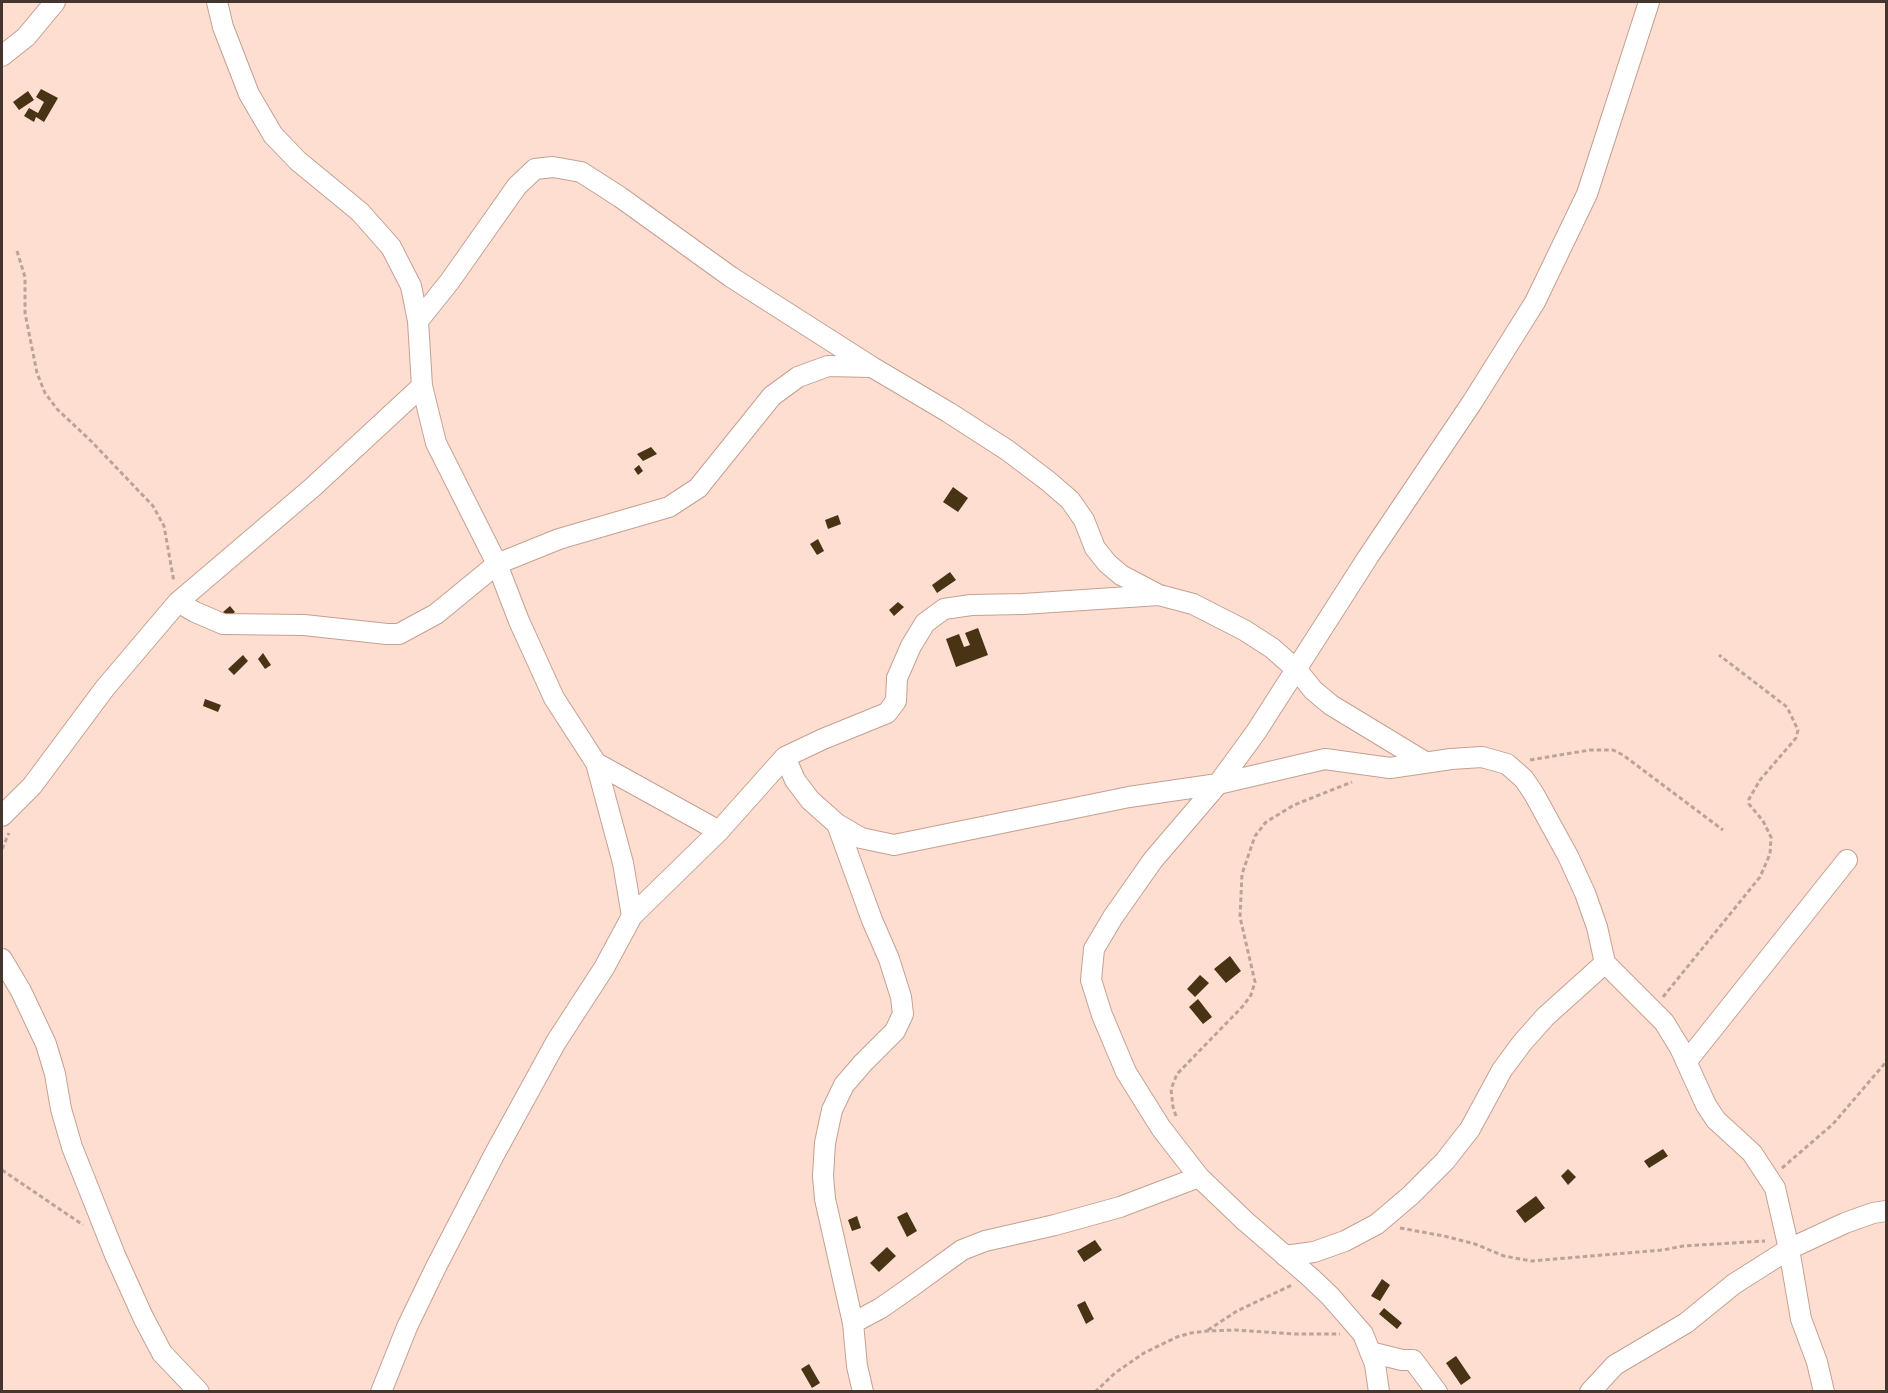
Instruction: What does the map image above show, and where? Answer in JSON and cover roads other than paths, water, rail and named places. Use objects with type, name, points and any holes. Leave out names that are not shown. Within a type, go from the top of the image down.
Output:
[{"type":"street","points":[[2,56],[26,38],[54,2]]},
{"type":"street","points":[[217,2],[249,94],[273,135],[298,161],[360,212],[391,247],[411,286],[418,321],[422,386],[436,443],[497,564],[519,621],[554,698],[596,763],[622,862],[632,916]]},
{"type":"street","points":[[1379,1392],[1375,1364],[1366,1343],[1330,1296],[1199,1178],[1161,1128],[1126,1072],[1102,1015],[1091,980],[1094,949],[1113,917],[1153,860],[1218,784],[1256,732],[1368,557],[1473,401],[1535,302],[1587,194],[1649,2]]},
{"type":"street","points":[[418,321],[450,281],[517,186],[535,169],[553,167],[581,172],[620,197],[731,277],[872,367],[948,412],[1048,481],[1070,500],[1084,520],[1095,548],[1121,575],[1159,596],[1192,604],[1220,617],[1272,648],[1331,705],[1425,762]]},
{"type":"street","points":[[178,602],[223,624],[304,625],[399,634],[436,614],[497,564],[560,539],[669,507],[698,488],[772,396],[798,377],[828,366],[872,367]]},
{"type":"street","points":[[2,816],[32,786],[105,688],[178,602],[313,487],[422,386]]},
{"type":"street","points":[[381,1392],[407,1327],[494,1155],[556,1042],[604,968],[632,916],[719,831],[785,757],[887,713],[896,701],[897,678],[910,646],[925,623],[944,609],[970,604],[1023,604],[1159,596]]},
{"type":"street","points":[[785,757],[795,780],[810,800],[837,824],[861,838],[894,845],[1129,797],[1218,784],[1325,759],[1390,768],[1425,762],[1482,758],[1507,764],[1524,779],[1534,794],[1568,856],[1597,927],[1605,963],[1664,1022],[1680,1048],[1706,1105],[1716,1120],[1752,1154],[1775,1188],[1801,1319],[1817,1362],[1824,1392]]},
{"type":"street","points":[[596,763],[719,831]]},
{"type":"street","points":[[837,824],[872,920],[889,959],[901,997],[903,1014],[895,1031],[844,1084],[832,1110],[825,1143],[823,1176],[825,1199],[853,1323],[857,1366],[863,1392]]},
{"type":"street","points":[[1687,1062],[1847,860]]},
{"type":"street","points":[[2,958],[21,991],[46,1044],[72,1147],[143,1317],[162,1353],[199,1392]]},
{"type":"street","points":[[1286,1257],[1314,1252],[1345,1241],[1377,1224],[1411,1195],[1444,1161],[1470,1129],[1502,1070],[1522,1043],[1545,1017],[1605,963]]},
{"type":"street","points":[[853,1323],[881,1308],[962,1250],[985,1241],[1120,1207],[1199,1178]]},
{"type":"street","points":[[1590,1392],[1615,1365],[1686,1323],[1734,1284],[1788,1245],[1873,1213],[1887,1211]]},
{"type":"street","points":[[1366,1343],[1402,1360],[1413,1360],[1437,1392]]}]
